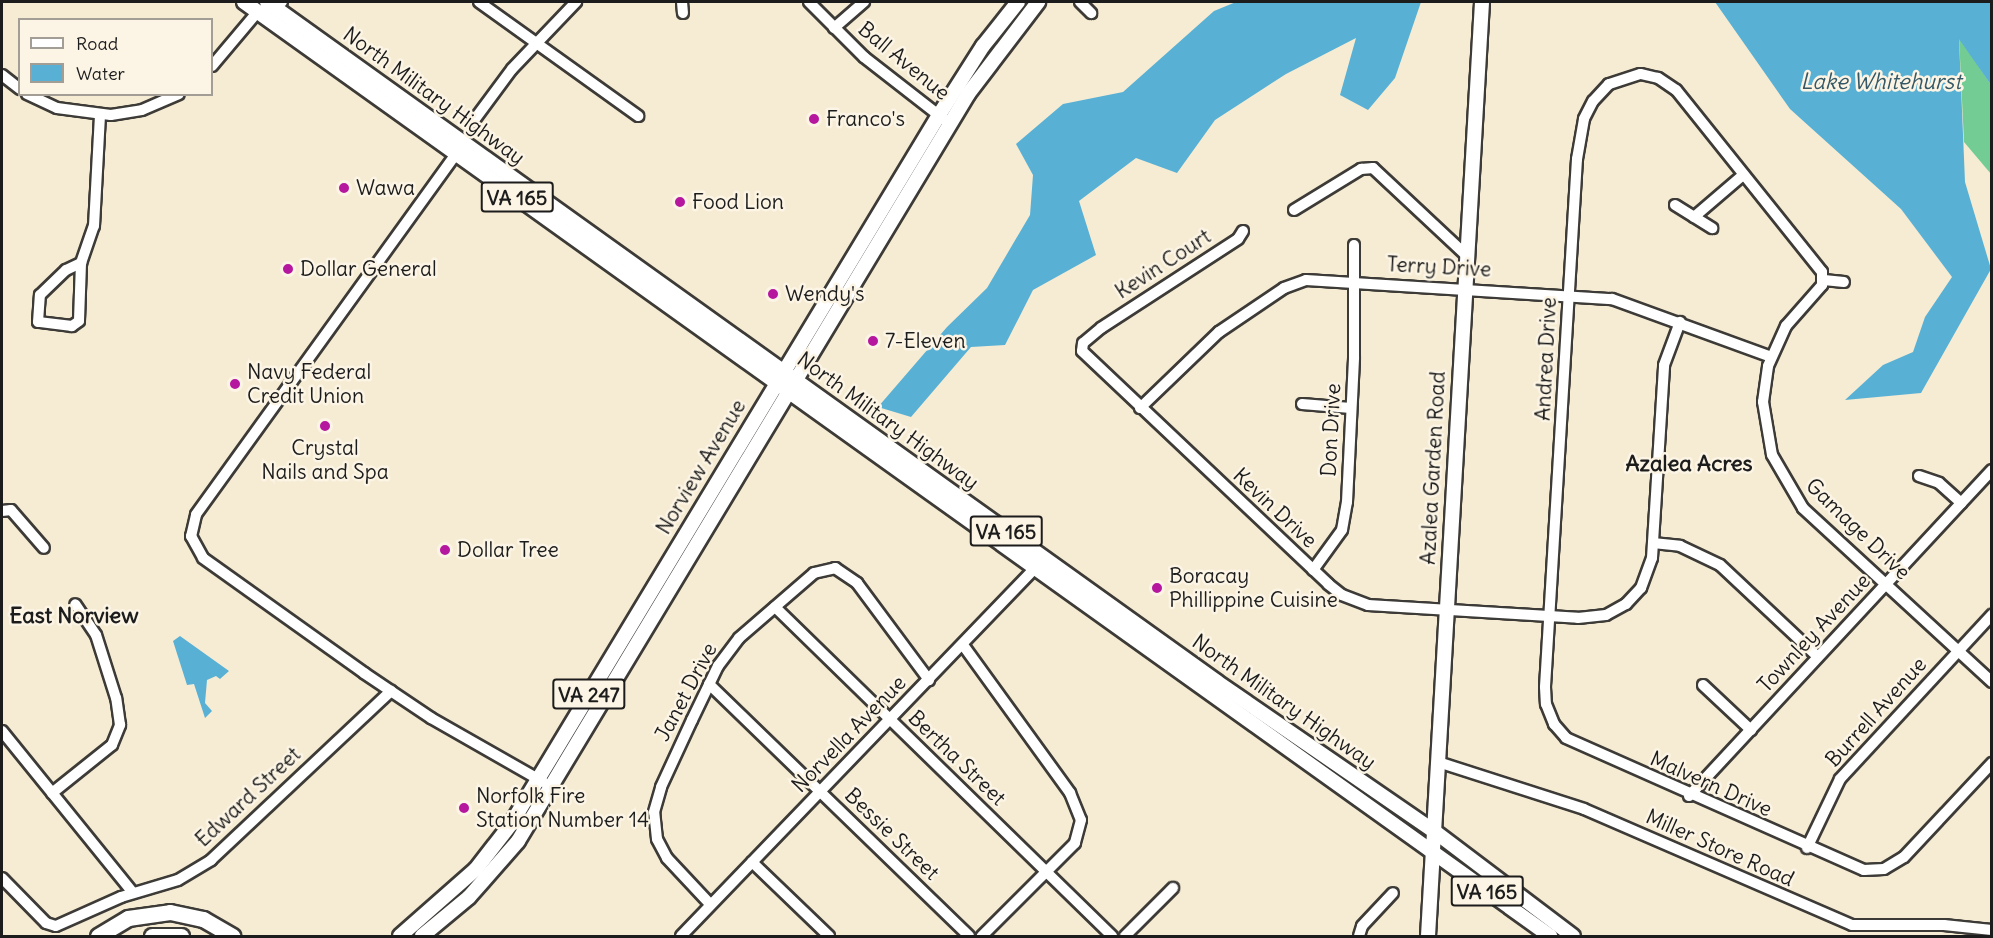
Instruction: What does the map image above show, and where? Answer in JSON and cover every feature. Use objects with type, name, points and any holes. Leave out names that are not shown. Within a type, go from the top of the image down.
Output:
[{"type":"highway","points":[[98,936],[128,918],[170,912],[203,919],[232,936]]},
{"type":"highway","points":[[152,936],[181,936]]},
{"type":"main road","name":"North Military Highway","points":[[244,2],[271,4],[460,148],[1039,563],[1433,853],[1550,936]]},
{"type":"main road","name":"Norview Avenue","points":[[400,936],[476,869],[538,779],[939,115],[977,55],[1018,2]]},
{"type":"main road","name":"Norview Avenue","points":[[422,936],[495,870],[551,787],[951,123],[994,57],[1038,2]]},
{"type":"main road","name":"Azalea Garden Road","points":[[1428,936],[1482,2]]},
{"type":"main road","name":"North Military Highway","points":[[1039,563],[1434,831],[1573,936]]},
{"type":"street","points":[[479,2],[638,116]]},
{"type":"street","points":[[472,123],[536,42],[576,2]]},
{"type":"street","name":"Ball Avenue","points":[[809,2],[885,74],[951,123]]},
{"type":"street","points":[[834,28],[864,2]]},
{"type":"street","points":[[1080,2],[1091,13]]},
{"type":"street","points":[[213,65],[271,4]]},
{"type":"street","points":[[2,75],[18,87]]},
{"type":"street","name":"Andrea Drive","points":[[1547,666],[1577,159],[1584,119],[1601,91],[1628,75],[1652,76],[1668,83],[1743,175]]},
{"type":"street","points":[[31,96],[57,108],[100,115],[142,110],[174,96]]},
{"type":"street","points":[[81,263],[66,270],[40,295],[38,322],[72,326],[79,321],[81,263],[97,216],[100,115]]},
{"type":"street","points":[[460,148],[196,515],[191,529],[192,542],[203,558],[391,691],[551,787]]},
{"type":"street","points":[[1294,210],[1361,169],[1373,168],[1466,255]]},
{"type":"street","points":[[1694,217],[1743,175],[1822,272],[1824,280],[1844,282]]},
{"type":"street","points":[[1675,206],[1712,228]]},
{"type":"street","name":"Kevin Court","points":[[1101,328],[1238,239],[1243,231]]},
{"type":"street","name":"Don Drive","points":[[1312,570],[1344,526],[1356,282],[1354,245]]},
{"type":"street","name":"Terry Drive","points":[[1140,408],[1194,351],[1284,288],[1306,280],[1569,294],[1612,299],[1771,357]]},
{"type":"street","name":"Gamage Drive","points":[[1824,280],[1786,326],[1771,357],[1763,414],[1767,439],[1781,475],[1803,508],[1992,682]]},
{"type":"street","points":[[1680,322],[1664,365],[1653,543],[1694,551],[1720,565],[1818,657]]},
{"type":"street","name":"Kevin Drive","points":[[1101,328],[1083,343],[1082,351],[1312,570],[1355,601],[1445,611],[1592,617],[1619,609],[1644,582],[1653,543]]},
{"type":"street","points":[[1302,404],[1351,408]]},
{"type":"street","name":"Townley Avenue","points":[[1689,796],[1992,470]]},
{"type":"street","points":[[1919,476],[1939,483],[1961,503]]},
{"type":"street","points":[[2,511],[11,510],[44,548]]},
{"type":"street","name":"Norvella Avenue","points":[[684,935],[710,904],[963,645],[1039,563]]},
{"type":"street","name":"Janet Drive","points":[[710,904],[667,858],[654,825],[661,788],[709,684],[733,645],[814,573],[830,567],[844,570],[929,680]]},
{"type":"street","points":[[52,793],[112,745],[120,726],[116,698],[96,635],[75,604]]},
{"type":"street","name":"Bertha Street","points":[[775,607],[1112,936]]},
{"type":"street","name":"Burrell Avenue","points":[[1807,848],[1840,779],[1992,615]]},
{"type":"street","points":[[963,645],[1075,802],[1082,828],[1075,843],[982,936]]},
{"type":"street","name":"Malvern Drive","points":[[1547,666],[1546,704],[1554,724],[1566,738],[1689,796],[1857,868],[1874,871],[1891,866],[1912,849],[1992,763]]},
{"type":"street","name":"Bessie Street","points":[[709,684],[969,936]]},
{"type":"street","points":[[1703,685],[1750,730]]},
{"type":"street","name":"Edward Street","points":[[2,878],[46,923],[56,926],[134,893],[178,880],[211,860],[391,691]]},
{"type":"street","points":[[2,731],[134,893]]},
{"type":"street","name":"Miller Store Road","points":[[1438,762],[1584,809],[1852,925],[1944,924],[1992,930]]},
{"type":"street","points":[[752,862],[829,936]]},
{"type":"street","points":[[1125,936],[1173,888]]},
{"type":"street","points":[[1359,936],[1362,926],[1393,893]]},
{"type":"green space","points":[[1959,37],[1991,85],[1991,174],[1964,142]]},
{"type":"water","points":[[1236,2],[1421,2],[1395,78],[1368,110],[1340,95],[1356,38],[1286,74],[1215,120],[1177,173],[1136,158],[1079,201],[1096,255],[1033,290],[1005,345],[971,347],[911,417],[878,407],[947,327],[987,288],[1030,215],[1033,175],[1016,144],[1063,104],[1123,92],[1214,11]]},
{"type":"water","name":"Lake Whitehurst","points":[[1715,2],[1991,2],[1991,85],[1959,39],[1965,182],[1991,269],[1921,393],[1845,400],[1883,365],[1913,352],[1925,317],[1952,277],[1901,209],[1790,109]]},
{"type":"water","points":[[180,636],[229,671],[220,679],[216,676],[207,680],[205,703],[212,711],[205,718],[194,684],[187,685],[173,641]]},
{"type":"place","name":"Franco's","points":[[814,119]]},
{"type":"place","name":"Wawa","points":[[344,188]]},
{"type":"place","name":"Food Lion","points":[[680,202]]},
{"type":"place","name":"Dollar General","points":[[288,269]]},
{"type":"place","name":"Wendy's","points":[[773,294]]},
{"type":"place","name":"7-Eleven","points":[[873,341]]},
{"type":"place","name":"Navy Federal Credit Union","points":[[235,384]]},
{"type":"place","name":"Crystal Nails and Spa","points":[[325,426]]},
{"type":"place","name":"Dollar Tree","points":[[445,550]]},
{"type":"place","name":"Boracay Phillippine Cuisine","points":[[1157,588]]},
{"type":"place","name":"Norfolk Fire Station Number 14","points":[[464,808]]},
{"type":"district","name":"Azalea Acres","points":[[1689,464]]},
{"type":"district","name":"East Norview","points":[[74,616]]}]
